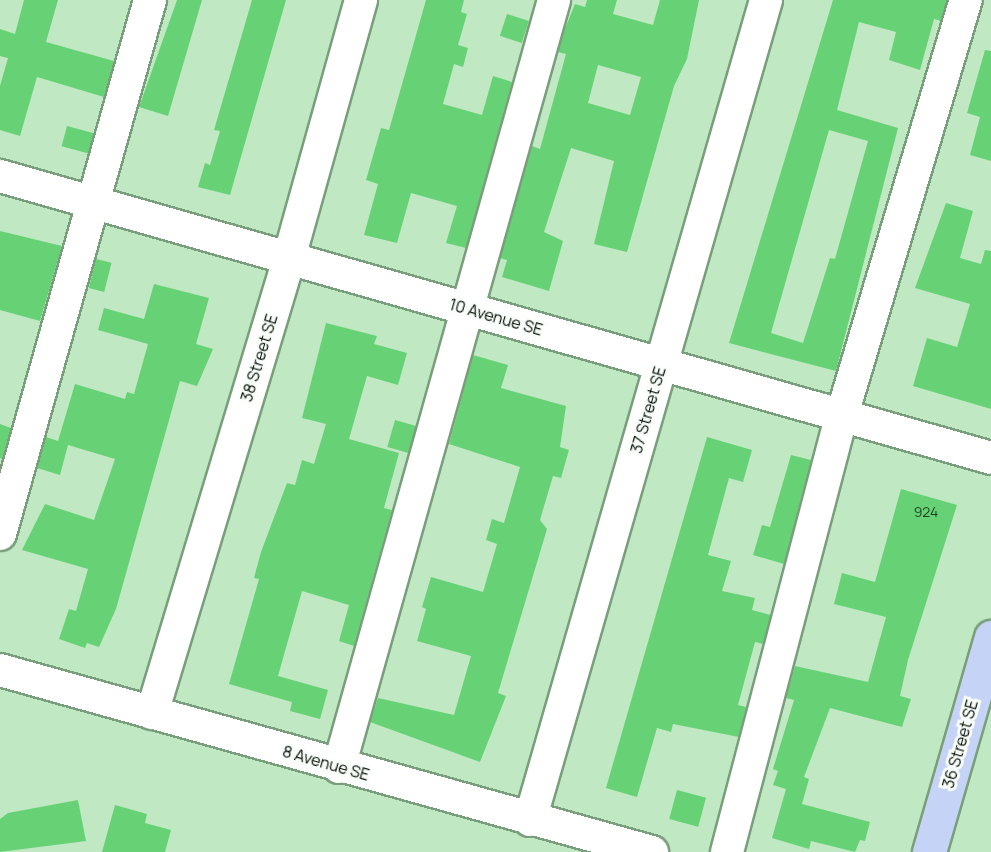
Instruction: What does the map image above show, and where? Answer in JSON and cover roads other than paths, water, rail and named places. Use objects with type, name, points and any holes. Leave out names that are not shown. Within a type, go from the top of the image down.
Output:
[{"type":"main road","name":"36 Street SE","points":[[929,852],[991,637]]},
{"type":"street","points":[[0,534],[150,0]]},
{"type":"street","name":"38 Street SE","points":[[152,713],[290,258],[361,0]]},
{"type":"street","points":[[339,767],[465,308],[554,0]]},
{"type":"street","name":"37 Street SE","points":[[530,820],[766,0]]},
{"type":"street","points":[[727,852],[842,415],[966,0]]},
{"type":"street","name":"10 Avenue SE","points":[[0,176],[991,458]]},
{"type":"street","name":"8 Avenue SE","points":[[0,670],[339,767],[652,852]]}]
